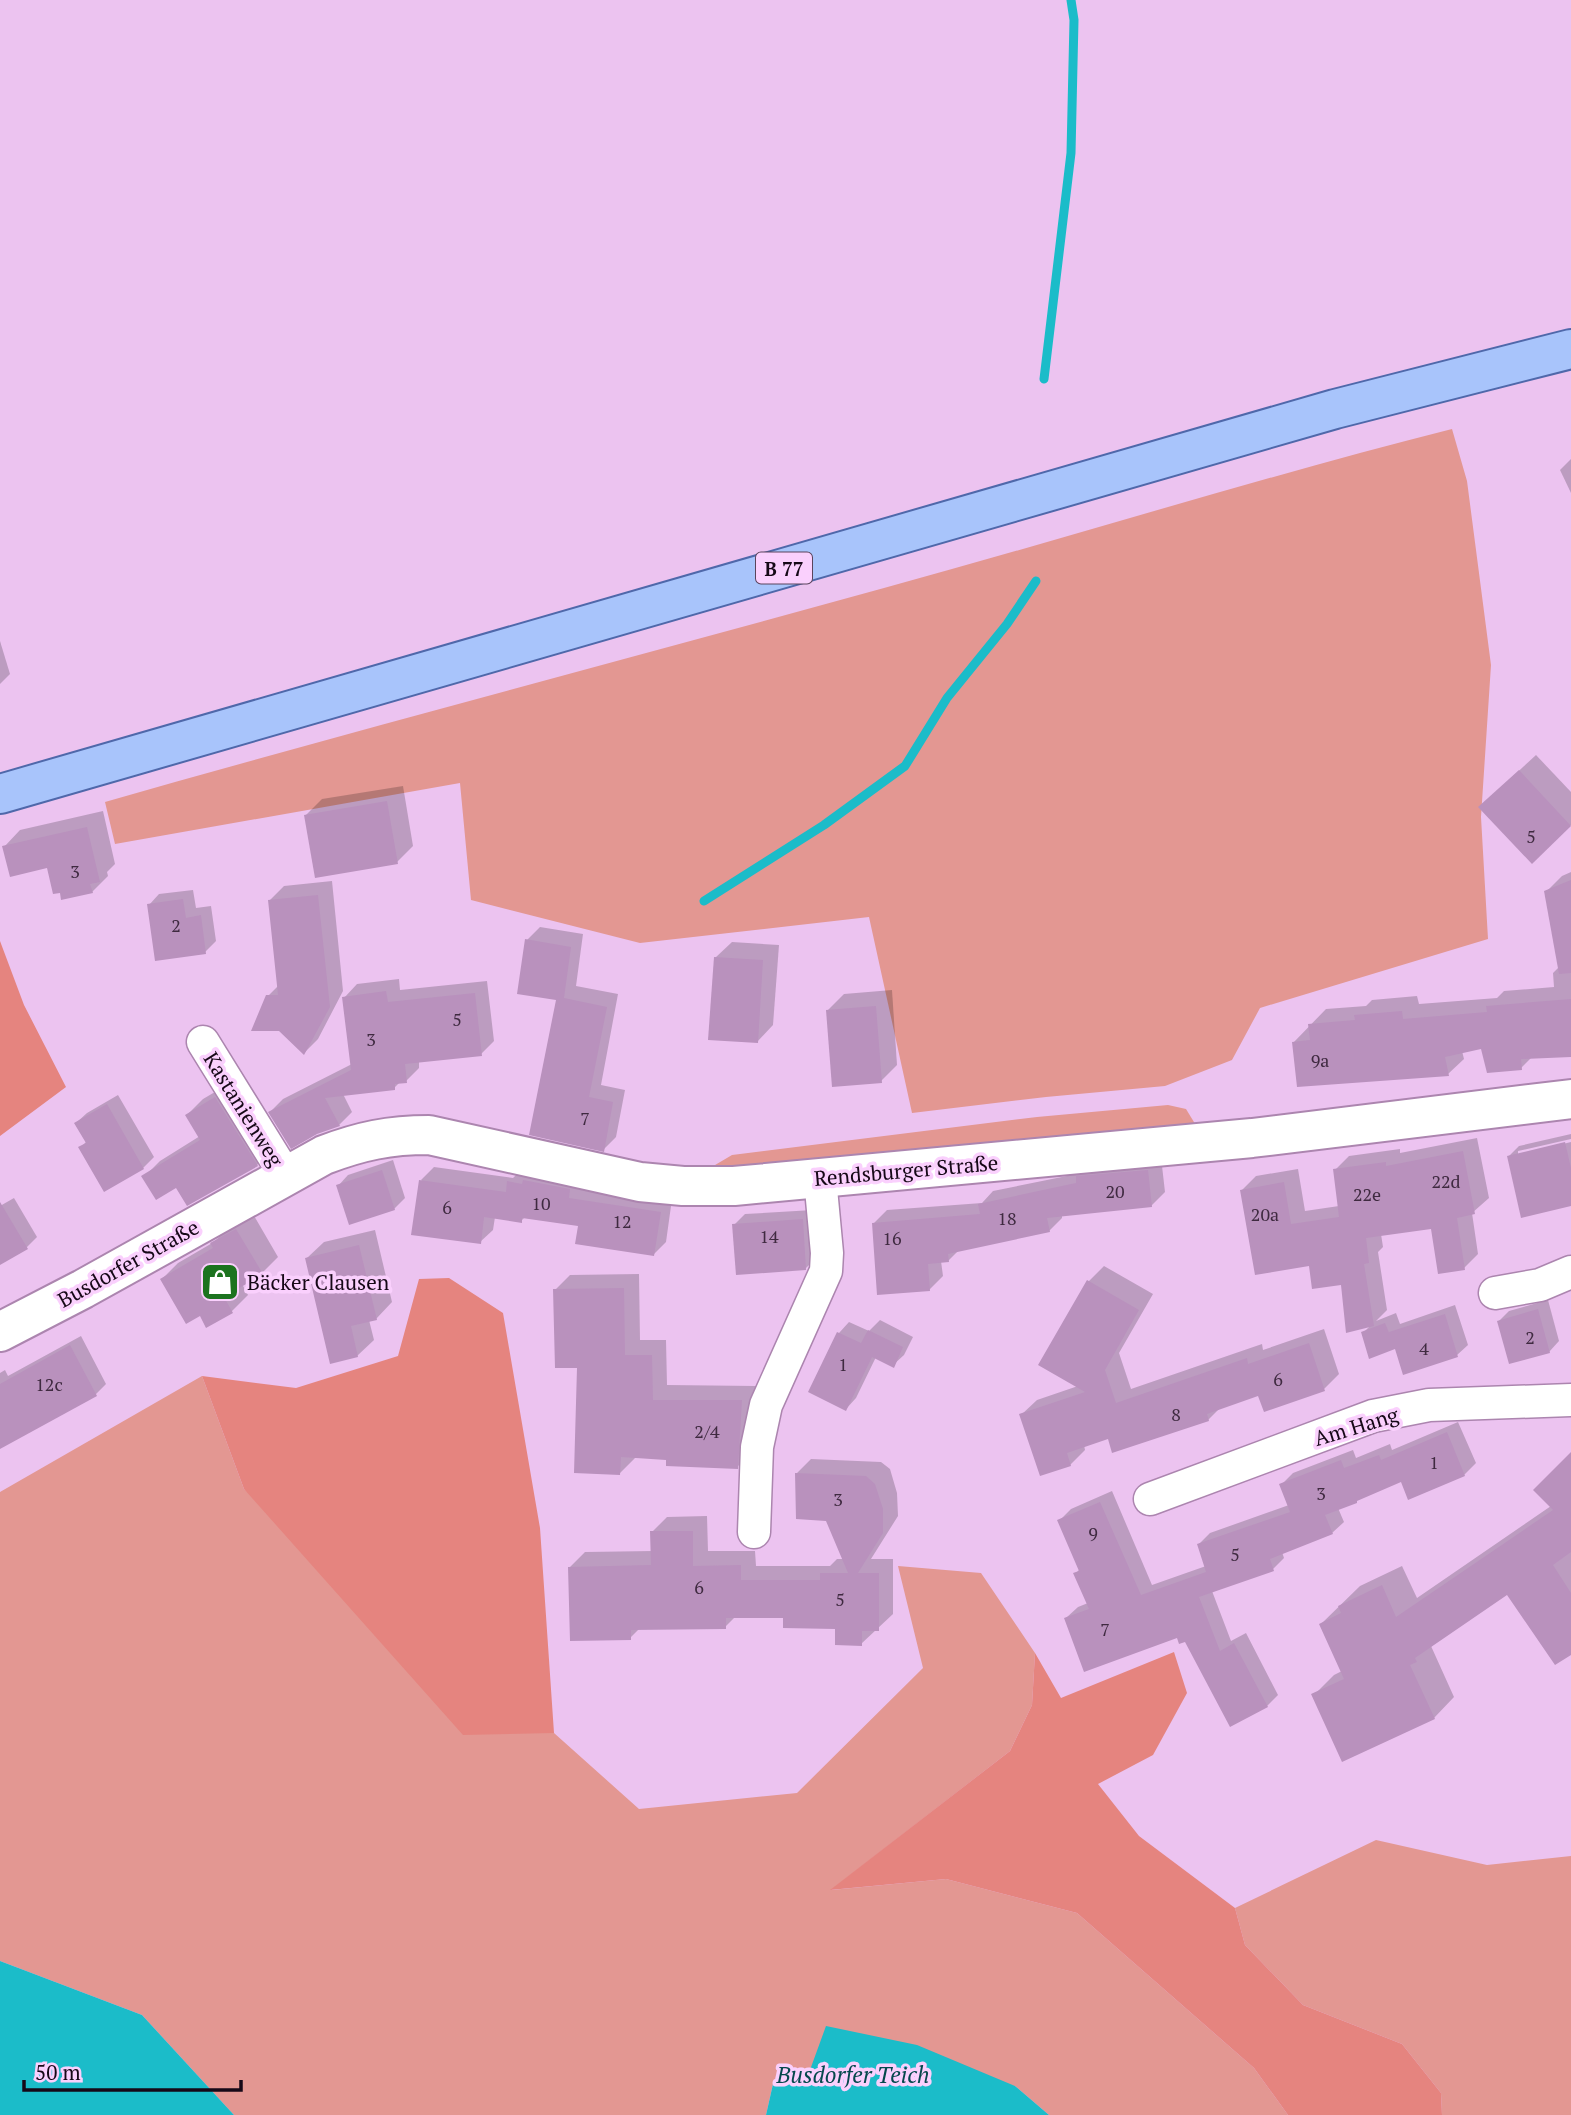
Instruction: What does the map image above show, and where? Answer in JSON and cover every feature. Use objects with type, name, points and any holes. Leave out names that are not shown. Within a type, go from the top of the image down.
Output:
[{"type":"main road","name":"B 77","points":[[0,794],[1335,409],[1571,349]]},
{"type":"street","name":"Kastanienweg","points":[[203,1042],[271,1184]]},
{"type":"street","name":"Rendsburger Straße","points":[[271,1184],[324,1155],[360,1141],[393,1135],[429,1135],[640,1182],[683,1186],[734,1186],[1252,1138],[1571,1099]]},
{"type":"street","points":[[754,1532],[757,1447],[766,1405],[826,1271],[827,1253],[820,1178]]},
{"type":"street","name":"Busdorfer Straße","points":[[0,1332],[271,1184]]},
{"type":"street","points":[[1495,1293],[1540,1285],[1571,1272]]},
{"type":"street","name":"Am Hang","points":[[1150,1499],[1373,1416],[1429,1405],[1571,1401]]},
{"type":"shaded area","points":[[1452,429],[1467,481],[1491,665],[1481,817],[1488,939],[1260,1008],[1232,1060],[1165,1086],[912,1113],[869,917],[640,943],[471,900],[460,783],[115,844],[105,802]]},
{"type":"shaded area","points":[[0,941],[24,1005],[66,1087],[0,1136]]},
{"type":"shaded area","points":[[1168,1105],[1186,1109],[1197,1127],[832,1167],[710,1168],[732,1155],[1037,1117]]},
{"type":"shaded area","points":[[449,1278],[503,1313],[540,1528],[554,1733],[463,1735],[244,1489],[202,1376],[296,1388],[398,1356],[419,1279]]},
{"type":"shaded area","points":[[202,1376],[244,1489],[535,1733],[554,1733],[639,1809],[797,1793],[923,1668],[898,1566],[981,1573],[1035,1653],[1032,1705],[1010,1751],[831,1890],[946,1879],[1077,1913],[1254,2068],[1288,2115],[1049,2115],[1015,2086],[810,2070],[773,2084],[766,2115],[234,2115],[142,2015],[0,1961],[0,1492]]},
{"type":"shaded area","points":[[1174,1652],[1187,1693],[1153,1755],[1098,1784],[1139,1836],[1235,1908],[1245,1945],[1303,2005],[1402,2044],[1441,2093],[1442,2115],[1288,2115],[1254,2068],[1077,1913],[946,1879],[830,1890],[1010,1751],[1032,1705],[1035,1653],[1061,1698]]},
{"type":"shaded area","points":[[1376,1840],[1487,1865],[1571,1856],[1571,2115],[1442,2115],[1441,2093],[1402,2044],[1303,2005],[1245,1945],[1235,1908]]},
{"type":"water","points":[[0,1961],[142,2015],[234,2115],[0,2115]]},
{"type":"water","name":"Busdorfer Teich","points":[[826,2026],[917,2045],[1015,2086],[1049,2115],[766,2115],[773,2084],[810,2070]]},
{"type":"building","points":[[1519,770],[1571,826],[1532,864],[1478,807]]},
{"type":"building","points":[[387,801],[398,864],[315,878],[304,815]]},
{"type":"building","points":[[87,827],[100,882],[90,884],[93,893],[61,900],[60,893],[53,894],[47,868],[10,877],[2,846]]},
{"type":"building","points":[[1571,880],[1571,973],[1559,974],[1544,891]]},
{"type":"building","points":[[318,895],[330,1007],[304,1055],[279,1031],[251,1031],[266,995],[278,995],[268,900]]},
{"type":"building","points":[[183,899],[186,918],[201,915],[206,954],[155,961],[147,904]]},
{"type":"building","points":[[525,939],[571,947],[564,998],[607,1007],[589,1097],[613,1102],[604,1152],[529,1135],[556,1000],[517,994]]},
{"type":"building","points":[[714,957],[763,960],[758,1043],[708,1040]]},
{"type":"building","points":[[386,991],[388,1002],[475,993],[482,1056],[405,1064],[407,1083],[395,1084],[395,1090],[325,1098],[340,1126],[317,1134],[291,1149],[268,1112],[351,1070],[342,997]]},
{"type":"building","points":[[1571,999],[1571,1057],[1521,1059],[1522,1070],[1487,1073],[1481,1049],[1445,1057],[1449,1076],[1297,1087],[1292,1042],[1310,1040],[1308,1024],[1355,1020],[1354,1015],[1402,1011],[1403,1019],[1487,1012],[1486,1006]]},
{"type":"building","points":[[876,1006],[882,1083],[832,1087],[826,1010]]},
{"type":"building","points":[[215,1097],[258,1166],[187,1206],[176,1188],[156,1200],[141,1176],[200,1140],[185,1115]]},
{"type":"building","points":[[107,1104],[144,1169],[104,1192],[78,1147],[86,1143],[74,1123]]},
{"type":"building","points":[[1565,1142],[1571,1168],[1571,1206],[1521,1218],[1507,1156]]},
{"type":"building","points":[[1463,1151],[1475,1214],[1457,1218],[1465,1270],[1438,1274],[1431,1229],[1366,1238],[1369,1263],[1364,1264],[1374,1326],[1346,1333],[1341,1285],[1312,1289],[1309,1266],[1255,1275],[1240,1190],[1284,1182],[1291,1224],[1339,1217],[1333,1169],[1386,1162],[1386,1166]]},
{"type":"building","points":[[382,1170],[395,1210],[349,1225],[336,1185]]},
{"type":"building","points":[[1148,1170],[1152,1207],[1047,1218],[1050,1232],[948,1254],[949,1262],[928,1264],[930,1291],[877,1295],[872,1223],[980,1214],[978,1204],[1076,1183],[1076,1176]]},
{"type":"building","points":[[419,1180],[506,1192],[507,1181],[522,1184],[523,1180],[570,1189],[569,1198],[661,1212],[654,1256],[575,1244],[578,1226],[522,1218],[522,1223],[484,1217],[481,1244],[411,1235]]},
{"type":"building","points":[[0,1202],[28,1249],[0,1265]]},
{"type":"building","points":[[803,1219],[806,1270],[736,1275],[732,1224]]},
{"type":"building","points":[[236,1229],[263,1274],[224,1297],[233,1313],[206,1328],[200,1316],[186,1324],[160,1279],[213,1248],[210,1243]]},
{"type":"building","points":[[359,1245],[377,1320],[351,1326],[358,1357],[330,1364],[305,1258]]},
{"type":"building","points":[[1087,1280],[1139,1310],[1105,1370],[1116,1403],[1247,1358],[1248,1364],[1309,1343],[1325,1391],[1264,1412],[1258,1396],[1207,1414],[1209,1421],[1112,1453],[1108,1439],[1067,1453],[1071,1466],[1040,1476],[1019,1414],[1085,1392],[1038,1365]]},
{"type":"building","points":[[624,1288],[625,1355],[652,1355],[653,1400],[742,1400],[738,1469],[666,1466],[666,1460],[621,1457],[620,1475],[574,1473],[577,1368],[555,1368],[553,1289]]},
{"type":"building","points":[[1538,1309],[1550,1353],[1509,1364],[1497,1321]]},
{"type":"building","points":[[1445,1314],[1458,1357],[1403,1375],[1395,1349],[1369,1359],[1361,1332],[1385,1323],[1390,1335],[1389,1332]]},
{"type":"building","points":[[868,1330],[903,1347],[894,1368],[872,1357],[846,1411],[808,1392],[837,1332],[861,1343]]},
{"type":"building","points":[[70,1345],[97,1396],[0,1449],[0,1384]]},
{"type":"building","points":[[1447,1432],[1465,1476],[1408,1500],[1401,1482],[1325,1515],[1333,1534],[1270,1559],[1274,1571],[1199,1597],[1220,1651],[1234,1643],[1268,1707],[1230,1727],[1185,1642],[1179,1644],[1177,1638],[1084,1672],[1064,1618],[1089,1609],[1073,1573],[1079,1571],[1057,1520],[1100,1502],[1141,1595],[1206,1572],[1197,1544],[1290,1512],[1279,1484],[1341,1460],[1344,1468],[1379,1455],[1381,1460]]},
{"type":"building","points":[[1571,1452],[1571,1552],[1553,1565],[1571,1593],[1571,1655],[1555,1665],[1507,1595],[1415,1658],[1417,1662],[1410,1665],[1435,1719],[1342,1762],[1311,1694],[1344,1679],[1319,1624],[1341,1613],[1338,1606],[1382,1585],[1396,1617],[1553,1510],[1533,1490]]},
{"type":"building","points":[[795,1473],[866,1476],[875,1484],[883,1509],[883,1533],[858,1573],[879,1573],[879,1631],[862,1631],[862,1646],[835,1645],[835,1629],[783,1628],[783,1618],[726,1618],[726,1629],[631,1630],[631,1640],[570,1641],[568,1567],[651,1565],[650,1531],[693,1531],[693,1566],[741,1565],[741,1580],[820,1580],[820,1573],[848,1573],[826,1521],[796,1519]]},
{"type":"waterway","points":[[1044,379],[1071,153],[1074,20],[1071,0]]},
{"type":"waterway","points":[[704,901],[824,825],[905,766],[947,698],[1007,624],[1036,581]]},
{"type":"place","name":"Bäcker Clausen","points":[[220,1282]]}]
